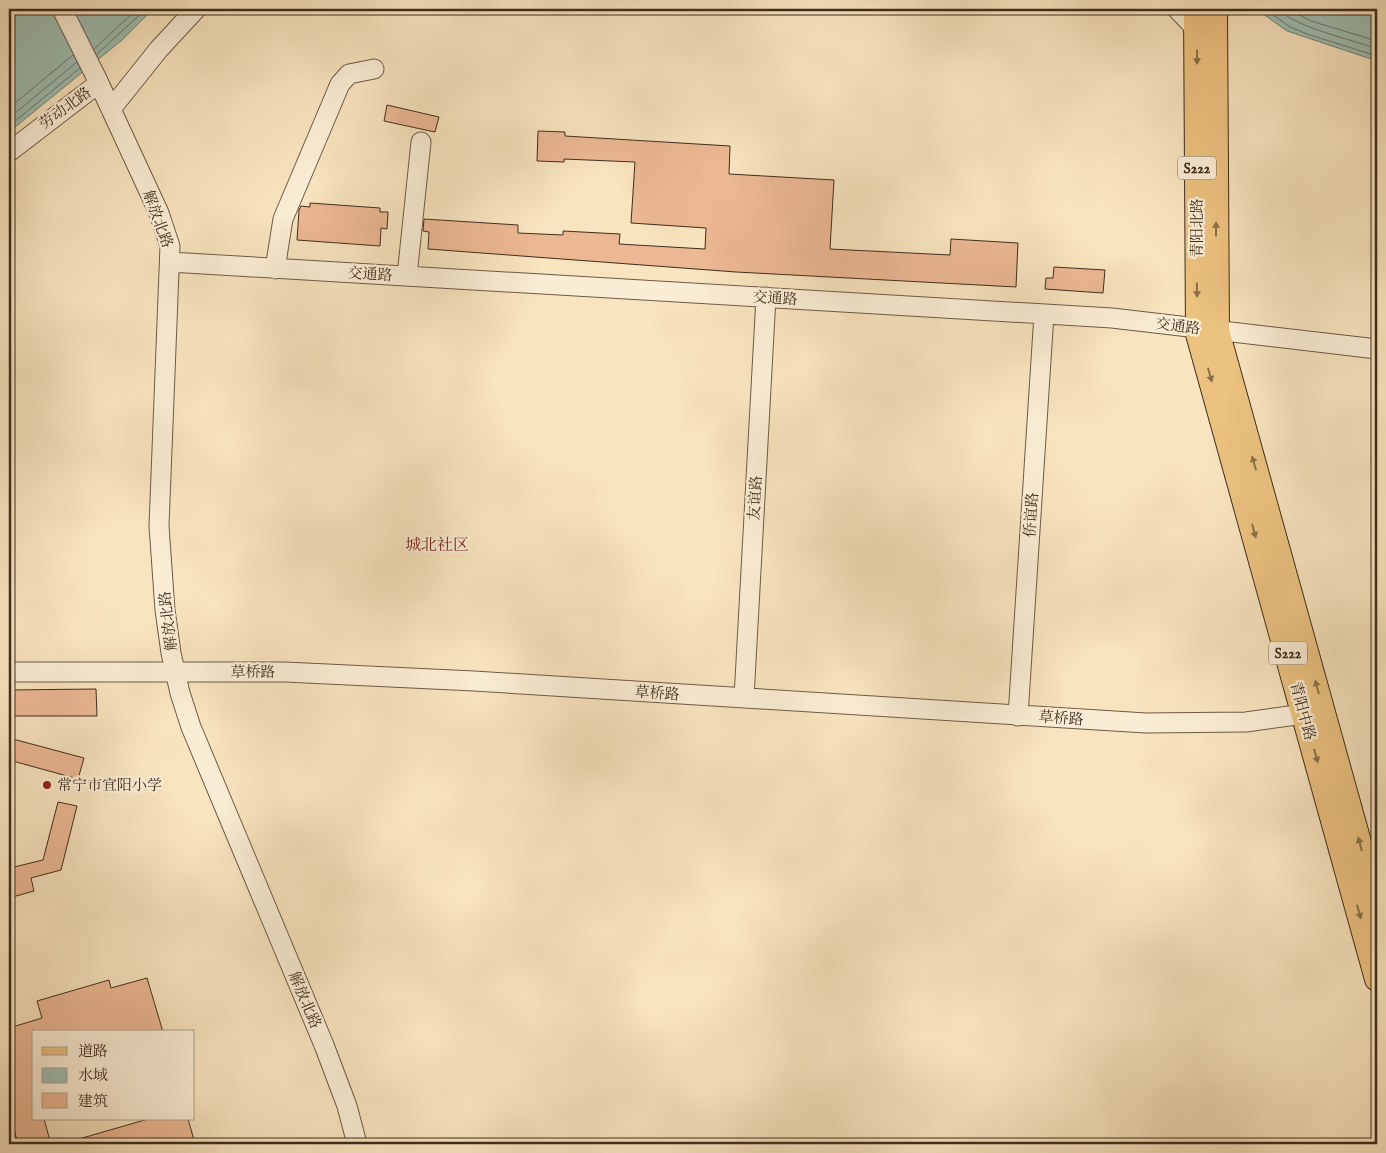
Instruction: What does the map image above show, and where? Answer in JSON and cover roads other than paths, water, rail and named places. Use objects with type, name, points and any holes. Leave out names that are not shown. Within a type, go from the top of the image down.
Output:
[{"type":"main road","name":"青阳北路","points":[[1206,17],[1210,330]]},
{"type":"main road","name":"青阳中路","points":[[1210,330],[1304,714],[1377,978]]},
{"type":"main road","name":"青阳中路","points":[[1210,330],[1377,908]]},
{"type":"street","name":"解放北路","points":[[62,9],[159,212],[170,246],[160,526],[165,610],[175,672],[191,727],[347,1106],[356,1144]]},
{"type":"street","points":[[111,109],[196,9]]},
{"type":"street","points":[[1177,9],[1206,17]]},
{"type":"street","points":[[276,268],[283,218],[340,84],[349,74],[374,69]]},
{"type":"street","name":"劳动北路","points":[[9,152],[98,81]]},
{"type":"street","points":[[407,276],[421,142]]},
{"type":"street","name":"交通路","points":[[170,262],[1112,318],[1377,349]]},
{"type":"street","name":"友谊路","points":[[744,698],[766,297]]},
{"type":"street","name":"侨谊路","points":[[1018,716],[1044,314]]},
{"type":"street","name":"草桥路","points":[[9,672],[295,673],[1146,723],[1246,722],[1304,714]]},
{"type":"water","points":[[9,9],[153,9],[122,40],[9,132]]},
{"type":"water","points":[[1256,9],[1377,9],[1377,61],[1287,31]]},
{"type":"place","name":"常宁市宜阳小学","points":[[47,785]]},
{"type":"district","name":"城北社区","points":[[437,544]]}]
